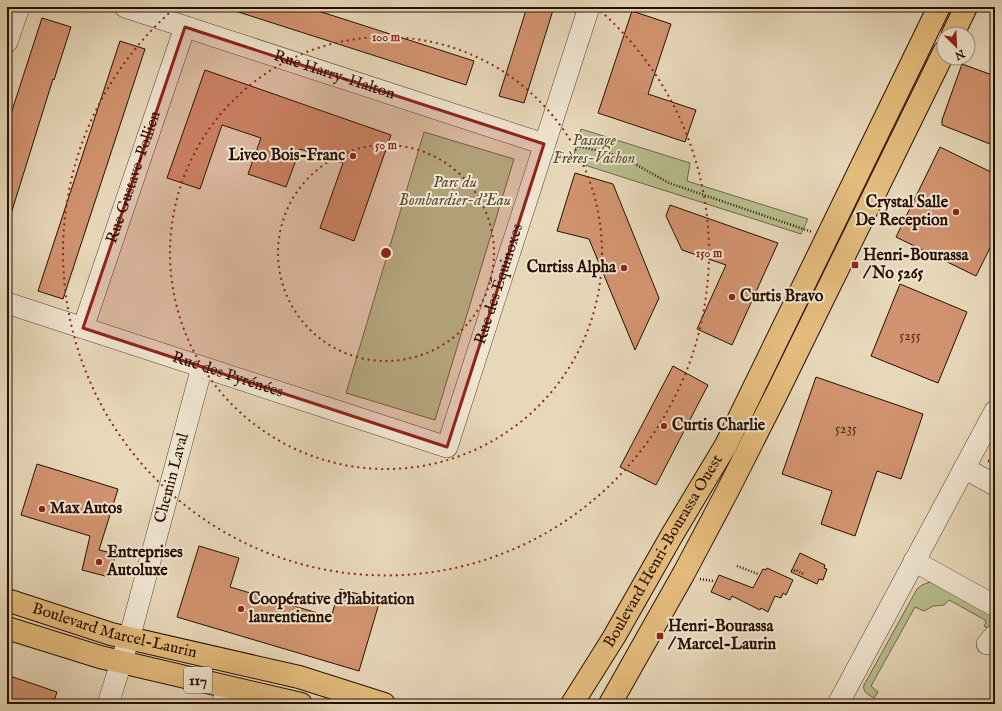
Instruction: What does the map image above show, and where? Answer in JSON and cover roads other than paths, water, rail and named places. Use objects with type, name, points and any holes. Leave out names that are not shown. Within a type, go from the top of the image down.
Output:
[{"type":"main road","name":"Boulevard Henri-Bourassa Ouest","points":[[572,701],[614,637],[672,535],[726,445],[939,7]]},
{"type":"main road","points":[[957,26],[966,7]]},
{"type":"main road","name":"Boulevard Henri-Bourassa Ouest","points":[[610,704],[735,477],[937,66]]},
{"type":"main road","name":"Boulevard Marcel-Laurin","points":[[7,600],[111,634],[305,679],[384,704]]},
{"type":"main road","name":"Boulevard Marcel-Laurin","points":[[7,628],[93,655],[121,662],[225,696],[301,704]]},
{"type":"street","points":[[7,42],[19,7]]},
{"type":"street","name":"Rue Harry-Halton","points":[[125,7],[544,144]]},
{"type":"street","name":"Rue des Équinoxes","points":[[447,447],[589,7]]},
{"type":"street","name":"Rue Gustave-Pollien","points":[[83,328],[185,27]]},
{"type":"street","name":"Rue des Pyrénées","points":[[7,303],[447,447]]},
{"type":"street","name":"Chemin Laval","points":[[108,704],[128,638],[202,367]]},
{"type":"street","points":[[838,704],[995,411]]},
{"type":"street","points":[[964,468],[995,485]]},
{"type":"street","points":[[914,561],[995,606]]},
{"type":"place","name":"Liveo Bois-Franc","points":[[353,156]]},
{"type":"place","name":"Crystal Salle De Reception","points":[[956,212]]},
{"type":"place","name":"Henri-Bourassa / No 5265","points":[[855,265]]},
{"type":"place","name":"Curtiss Alpha","points":[[624,268]]},
{"type":"place","name":"Curtis Bravo","points":[[732,297]]},
{"type":"place","name":"Curtis Charlie","points":[[664,426]]},
{"type":"place","name":"Max Autos","points":[[42,509]]},
{"type":"place","name":"Entreprises Autoluxe","points":[[99,562]]},
{"type":"place","name":"Coopérative d’habitation laurentienne","points":[[241,609]]},
{"type":"place","name":"Henri-Bourassa / Marcel-Laurin","points":[[660,636]]},
{"type":"park label","name":"Passage Frères-Vachon","points":[[594,150]]},
{"type":"park label","name":"Parc du Bombardier-d'Eau","points":[[455,192]]}]
